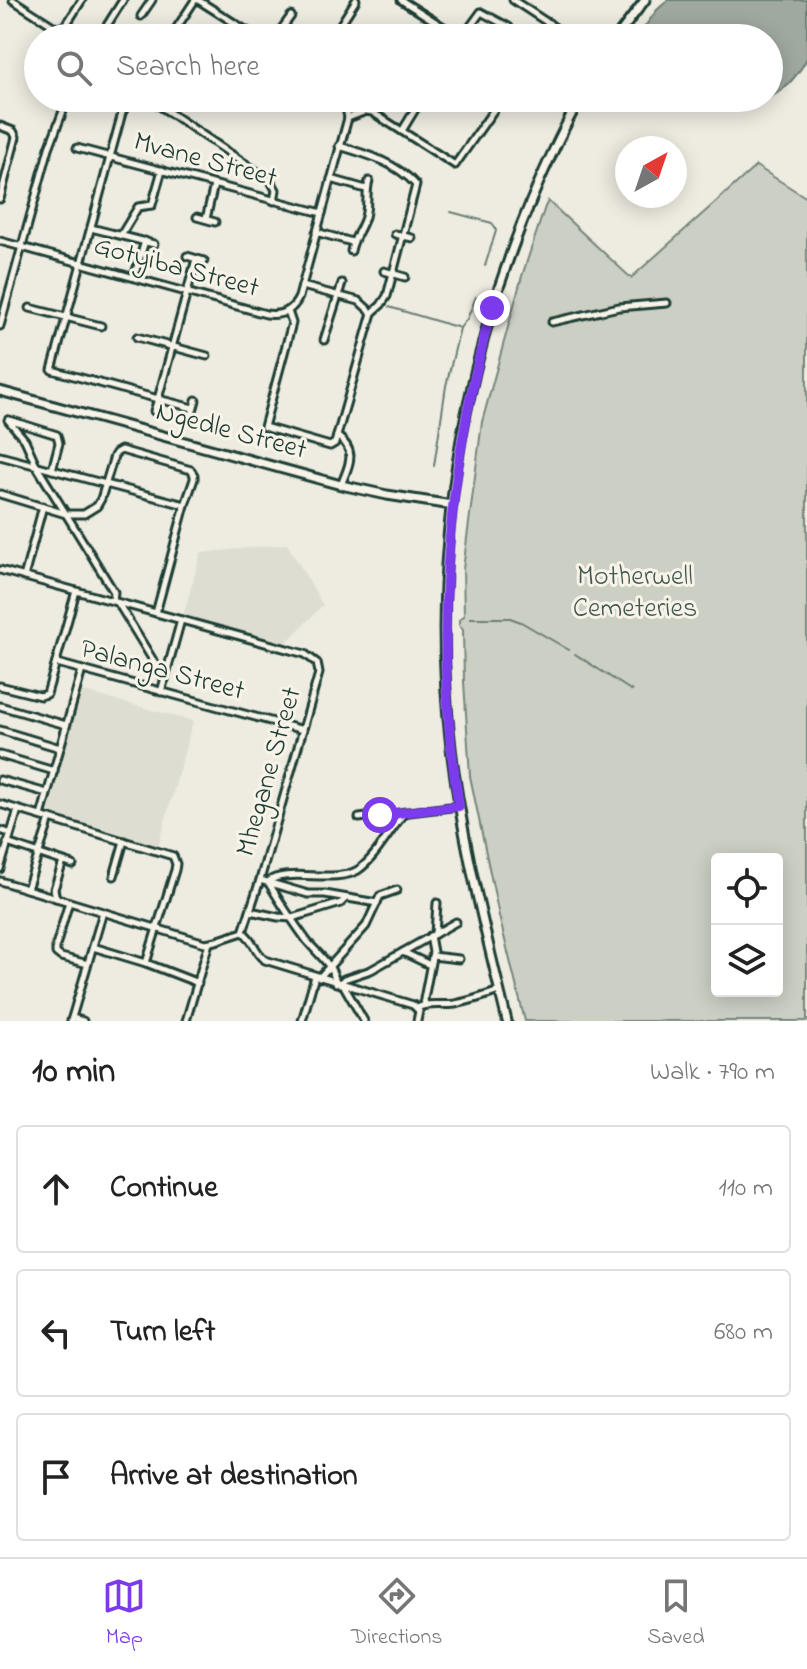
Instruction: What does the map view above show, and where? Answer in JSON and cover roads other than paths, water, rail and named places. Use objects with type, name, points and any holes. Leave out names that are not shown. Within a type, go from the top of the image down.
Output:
[{"type":"main road","points":[[627,24],[645,0]]},
{"type":"main road","points":[[507,1021],[470,868],[459,806],[446,677],[445,600],[452,505],[469,398],[492,308],[540,178],[573,112]]},
{"type":"main road","name":"Ngedle Street","points":[[0,391],[341,485],[452,505]]},
{"type":"street","points":[[67,24],[82,0]]},
{"type":"street","points":[[108,24],[123,0]]},
{"type":"street","points":[[141,16],[152,0]]},
{"type":"street","points":[[180,24],[196,0],[235,24]]},
{"type":"street","points":[[341,24],[356,0]]},
{"type":"street","points":[[401,0],[440,24]]},
{"type":"street","points":[[513,0],[549,23]]},
{"type":"street","points":[[17,1],[51,24]]},
{"type":"street","points":[[472,24],[481,12],[503,24]]},
{"type":"street","points":[[285,24],[291,16]]},
{"type":"street","points":[[0,326],[49,148],[63,112]]},
{"type":"street","points":[[123,112],[52,370],[193,408]]},
{"type":"street","points":[[169,112],[267,177],[276,190],[274,201]]},
{"type":"street","name":"Gotyiba Street","points":[[0,241],[279,315],[296,303],[302,286],[348,118],[347,112]]},
{"type":"street","points":[[348,118],[363,112]]},
{"type":"street","points":[[376,112],[455,165],[492,112]]},
{"type":"street","points":[[402,131],[414,112]]},
{"type":"street","points":[[0,126],[13,131],[16,137],[0,199]]},
{"type":"street","points":[[288,311],[292,323],[264,427],[330,446],[335,443],[372,313],[385,300],[393,273],[398,235],[416,188],[415,183],[379,158],[339,146]]},
{"type":"street","name":"Mvane Street","points":[[77,148],[322,213]]},
{"type":"street","points":[[121,235],[138,207],[152,205],[162,170]]},
{"type":"street","points":[[331,179],[366,189]]},
{"type":"street","points":[[351,251],[352,242],[365,216],[369,181]]},
{"type":"street","points":[[206,219],[214,185]]},
{"type":"street","points":[[197,217],[215,222]]},
{"type":"street","points":[[91,228],[154,244]]},
{"type":"street","points":[[316,232],[352,242]]},
{"type":"street","points":[[398,235],[412,238]]},
{"type":"street","points":[[134,277],[145,241]]},
{"type":"street","points":[[187,256],[204,261]]},
{"type":"street","points":[[154,411],[196,259]]},
{"type":"street","points":[[384,271],[405,277]]},
{"type":"street","points":[[324,340],[342,283]]},
{"type":"street","points":[[302,286],[363,303],[372,313]]},
{"type":"street","points":[[552,322],[619,307],[667,303]]},
{"type":"street","points":[[30,308],[101,326]]},
{"type":"street","points":[[137,337],[207,356]]},
{"type":"street","points":[[191,418],[196,400]]},
{"type":"street","points":[[52,470],[59,443],[57,435],[8,420],[25,440],[37,467],[114,592],[115,602],[165,680]]},
{"type":"street","points":[[337,436],[350,451],[350,463],[341,485]]},
{"type":"street","points":[[0,494],[78,515],[100,502],[118,451],[191,470],[194,479],[156,613]]},
{"type":"street","points":[[0,456],[185,505]]},
{"type":"street","points":[[24,577],[43,506]]},
{"type":"street","name":"Mhegane Street","points":[[0,570],[305,654],[319,667],[243,932]]},
{"type":"street","points":[[0,686],[45,696],[76,591]]},
{"type":"street","points":[[161,692],[181,620]]},
{"type":"street","name":"Palanga Street","points":[[57,663],[303,730]]},
{"type":"street","points":[[41,816],[82,670]]},
{"type":"street","points":[[0,706],[66,725]]},
{"type":"street","points":[[0,730],[61,748]]},
{"type":"street","points":[[0,755],[54,771]]},
{"type":"street","points":[[0,780],[47,793]]},
{"type":"street","points":[[0,804],[169,854],[175,860],[175,870],[146,963]]},
{"type":"street","points":[[359,818],[459,806]]},
{"type":"street","points":[[0,869],[1,857],[18,810]]},
{"type":"street","points":[[268,882],[284,875],[337,875],[357,870],[369,862],[405,812]]},
{"type":"street","points":[[27,889],[50,819]]},
{"type":"street","points":[[0,830],[9,833]]},
{"type":"street","points":[[114,876],[124,841]]},
{"type":"street","points":[[7,843],[73,865]]},
{"type":"street","points":[[56,898],[54,889],[63,862]]},
{"type":"street","points":[[260,880],[308,894],[377,903]]},
{"type":"street","points":[[0,881],[209,943],[243,932],[265,960],[413,1005],[419,1013],[417,1021]]},
{"type":"street","points":[[268,882],[329,966],[364,1021]]},
{"type":"street","points":[[302,1021],[317,977],[366,926],[384,894],[397,890]]},
{"type":"street","points":[[250,911],[292,918],[341,903],[346,898]]},
{"type":"street","points":[[69,902],[56,953],[88,964]]},
{"type":"street","points":[[425,1005],[437,903]]},
{"type":"street","points":[[83,1021],[72,1019],[103,912]]},
{"type":"street","points":[[340,984],[344,979],[371,970],[456,922]]},
{"type":"street","points":[[186,1021],[209,943]]},
{"type":"street","points":[[93,947],[198,983]]},
{"type":"street","points":[[403,952],[430,965]]},
{"type":"street","points":[[432,956],[459,959]]},
{"type":"street","points":[[417,1008],[454,1004],[499,991]]},
{"type":"waterway","points":[[451,212],[492,223],[495,227],[485,266]]},
{"type":"waterway","points":[[460,328],[476,297]]},
{"type":"waterway","points":[[389,307],[460,328],[446,386],[434,466]]},
{"type":"waterway","points":[[470,618],[510,618],[569,650]]},
{"type":"waterway","points":[[575,654],[632,691]]},
{"type":"park label","name":"Motherwell Cemeteries","points":[[635,593]]}]
